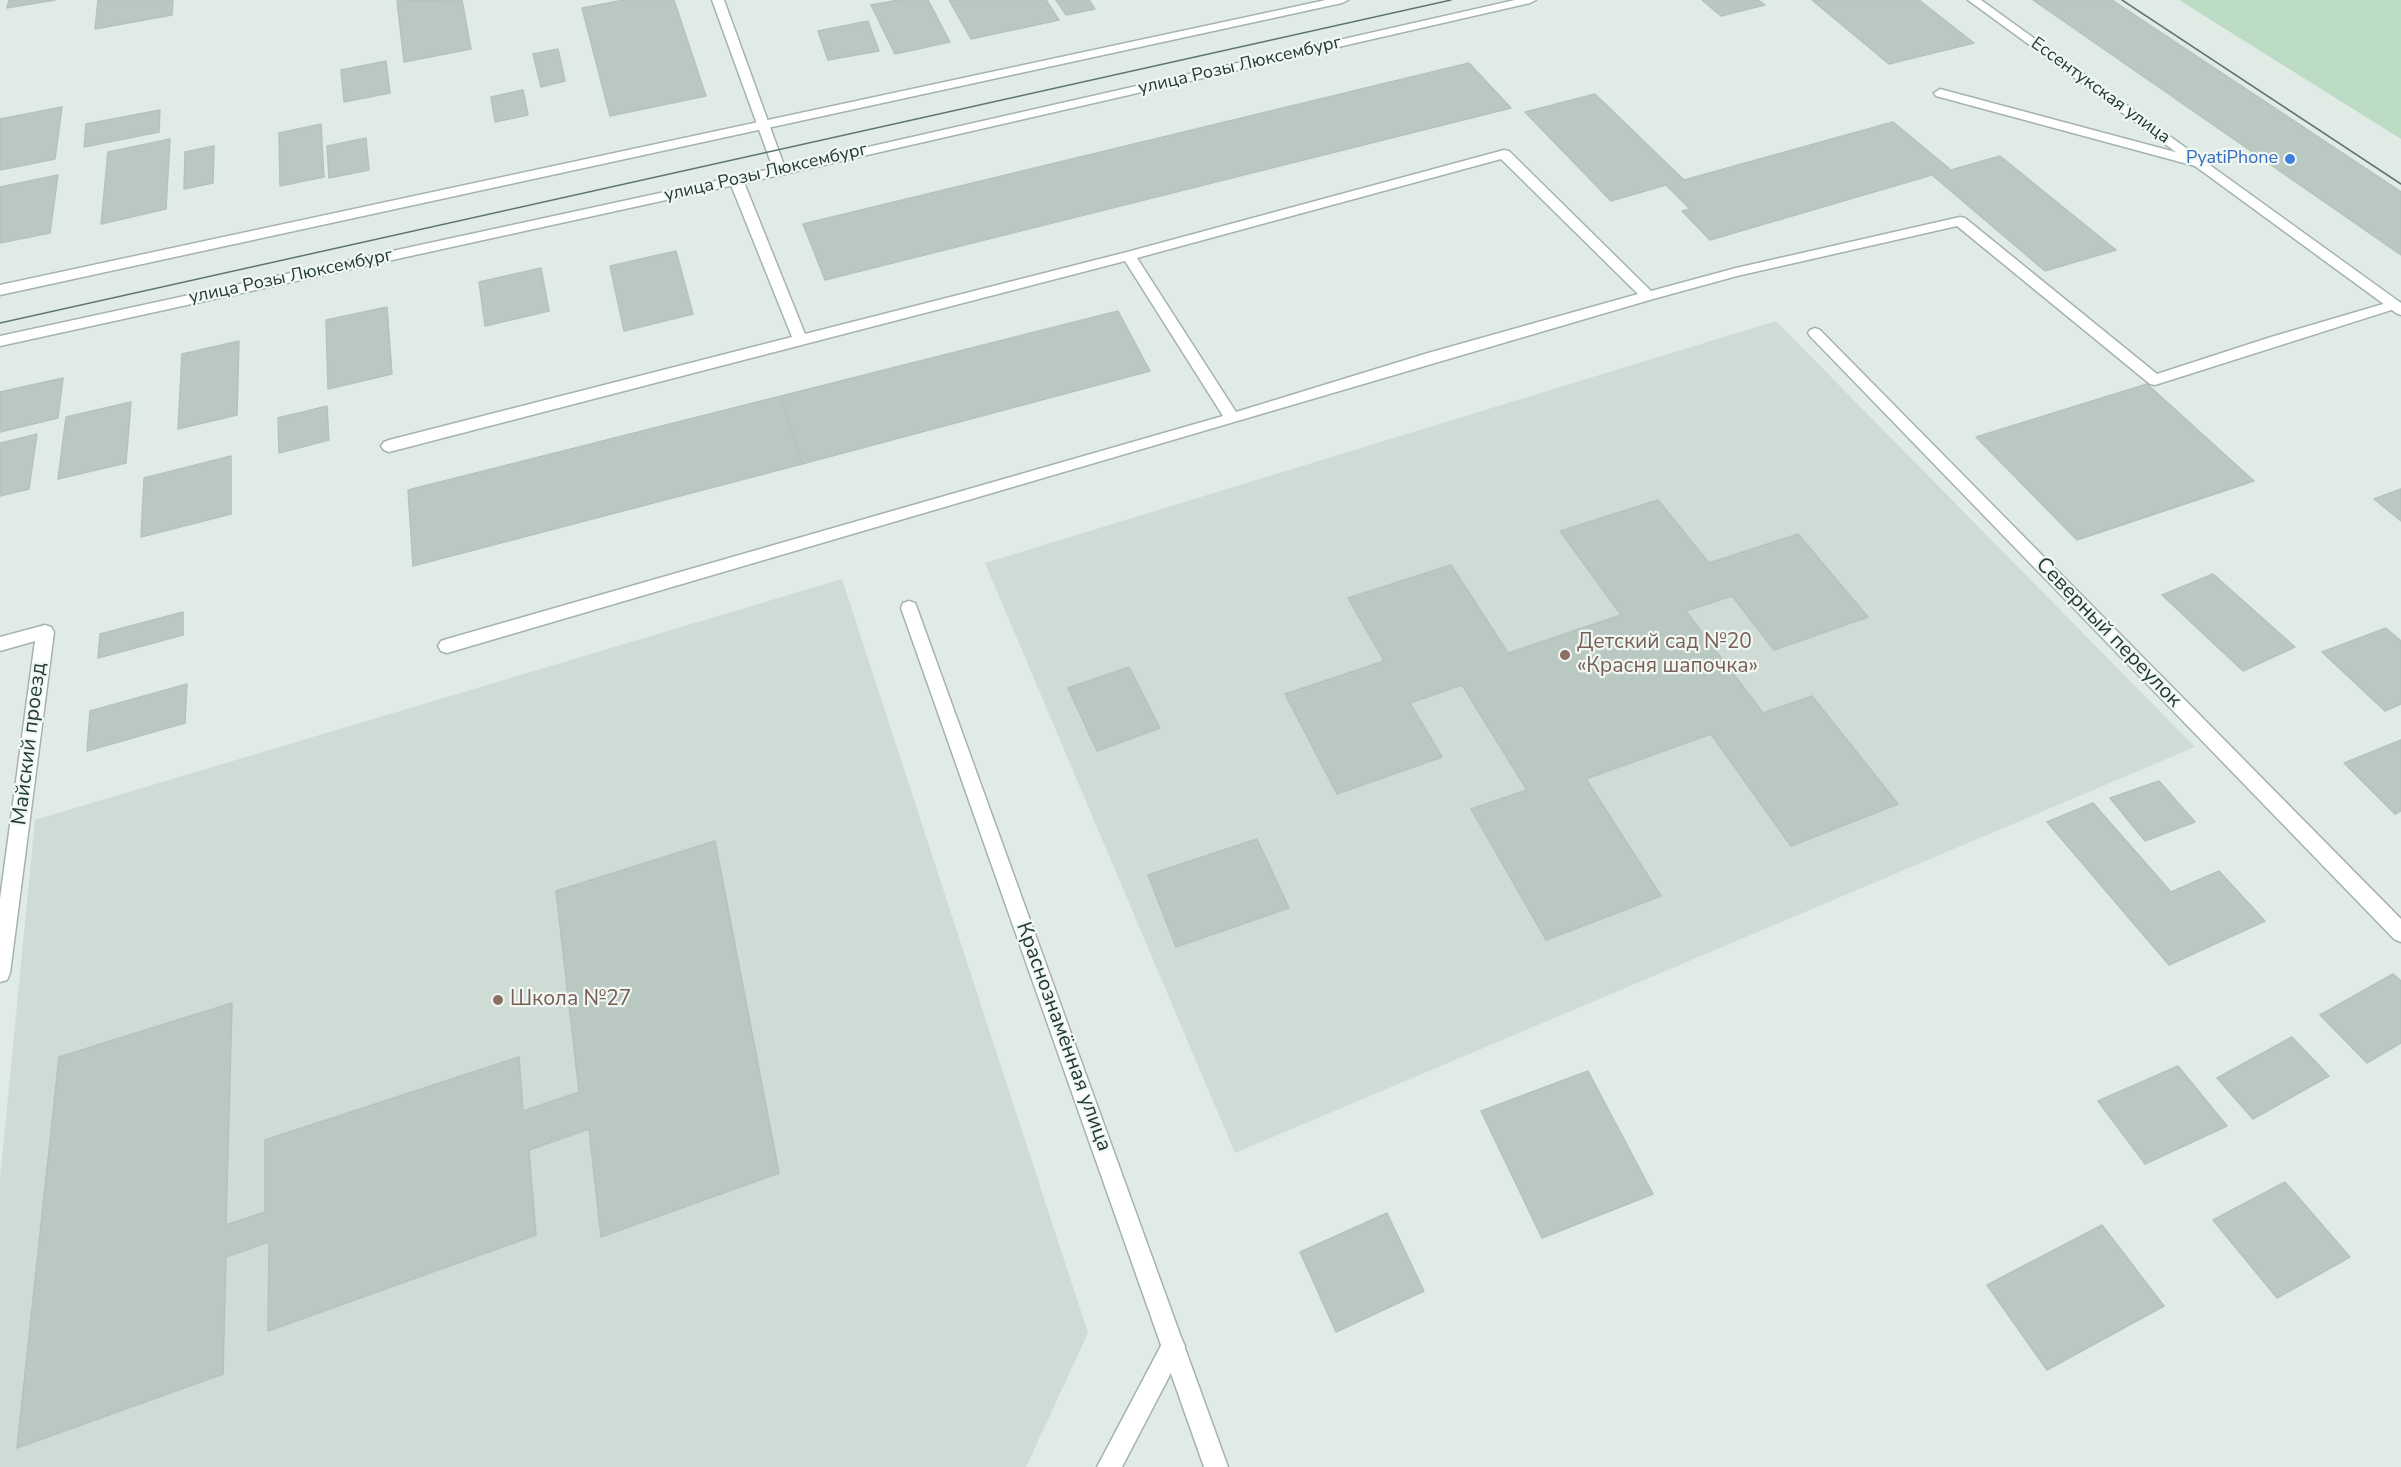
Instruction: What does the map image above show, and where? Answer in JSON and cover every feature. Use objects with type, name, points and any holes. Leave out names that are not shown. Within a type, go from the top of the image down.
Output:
[{"type":"street","points":[[718,0],[780,171]]},
{"type":"street","name":"улица Розы Люксембург","points":[[0,290],[1342,0]]},
{"type":"street","name":"улица Розы Люксембург","points":[[0,340],[780,171],[1530,0]]},
{"type":"street","name":"Ессентукская улица","points":[[1974,0],[2398,308]]},
{"type":"street","points":[[1940,93],[2199,163]]},
{"type":"street","points":[[389,446],[1130,256],[1504,154],[1648,296]]},
{"type":"street","points":[[736,180],[801,340]]},
{"type":"street","points":[[447,646],[1648,296],[1736,272],[1960,221],[2154,380],[2276,340],[2398,308]]},
{"type":"street","points":[[1130,256],[1232,419]]},
{"type":"street","name":"Северный переулок","points":[[1815,333],[2401,933]]},
{"type":"street","name":"Краснознамённая улица","points":[[909,608],[1216,1467]]},
{"type":"street","name":"Майский проезд","points":[[0,644],[45,632],[0,973]]},
{"type":"street","points":[[1109,1467],[1173,1346]]},
{"type":"shaded area","name":"Детский сад №20 «Красня шапочка»","points":[[1776,321],[2195,747],[1235,1153],[985,563]]},
{"type":"shaded area","name":"Школа №27","points":[[842,579],[1088,1333],[1026,1467],[0,1467],[0,1179],[35,820]]},
{"type":"green space","points":[[2179,0],[2401,0],[2401,139]]},
{"type":"building","points":[[9,0],[55,0],[7,8]]},
{"type":"building","points":[[98,0],[173,0],[172,15],[95,29]]},
{"type":"building","points":[[462,0],[471,49],[404,62],[397,1]]},
{"type":"building","points":[[624,0],[674,0],[706,96],[610,116],[582,8]]},
{"type":"building","points":[[899,0],[928,0],[950,42],[895,54],[871,5]]},
{"type":"building","points":[[949,0],[1046,0],[1059,20],[971,39]]},
{"type":"building","points":[[1056,0],[1089,0],[1095,9],[1066,15]]},
{"type":"building","points":[[1702,0],[1758,0],[1765,5],[1721,16]]},
{"type":"building","points":[[1812,0],[1919,0],[1974,43],[1889,64]]},
{"type":"building","points":[[2033,0],[2112,0],[2401,192],[2401,255]]},
{"type":"building","points":[[868,21],[879,51],[828,60],[818,31]]},
{"type":"building","points":[[558,49],[565,81],[541,87],[533,54]]},
{"type":"building","points":[[386,61],[390,93],[344,102],[341,70]]},
{"type":"building","points":[[1469,63],[1511,108],[825,280],[803,224]]},
{"type":"building","points":[[523,90],[528,115],[495,122],[491,97]]},
{"type":"building","points":[[1595,94],[1684,180],[1893,122],[1951,170],[2000,156],[2116,250],[2045,271],[1932,175],[1710,240],[1682,211],[1690,209],[1666,185],[1611,201],[1525,112]]},
{"type":"building","points":[[62,107],[55,159],[0,170],[0,119]]},
{"type":"building","points":[[160,110],[159,132],[84,147],[86,124]]},
{"type":"building","points":[[321,124],[324,177],[280,186],[279,133]]},
{"type":"building","points":[[366,138],[369,170],[329,178],[327,146]]},
{"type":"building","points":[[170,139],[166,209],[101,224],[108,152]]},
{"type":"building","points":[[214,146],[213,183],[184,189],[185,152]]},
{"type":"building","points":[[58,175],[50,233],[0,243],[0,187]]},
{"type":"building","points":[[676,251],[693,314],[624,331],[610,266]]},
{"type":"building","points":[[541,268],[549,311],[485,326],[479,282]]},
{"type":"building","points":[[387,307],[392,374],[328,389],[326,320]]},
{"type":"building","points":[[1118,311],[1150,371],[802,464],[781,396]]},
{"type":"building","points":[[239,341],[237,415],[178,429],[182,354]]},
{"type":"building","points":[[63,378],[58,418],[0,432],[0,392]]},
{"type":"building","points":[[2147,384],[2254,481],[2077,540],[1976,437]]},
{"type":"building","points":[[781,396],[802,464],[413,566],[408,490]]},
{"type":"building","points":[[131,402],[126,463],[58,479],[66,417]]},
{"type":"building","points":[[327,406],[329,440],[279,453],[278,418]]},
{"type":"building","points":[[37,434],[29,489],[0,496],[0,443]]},
{"type":"building","points":[[231,456],[231,514],[141,537],[144,478]]},
{"type":"building","points":[[2401,489],[2401,521],[2374,499]]},
{"type":"building","points":[[1658,500],[1709,563],[1798,534],[1868,617],[1774,650],[1732,596],[1686,611],[1763,713],[1812,696],[1898,804],[1791,846],[1711,734],[1586,779],[1661,896],[1546,940],[1471,809],[1527,790],[1462,685],[1410,703],[1442,757],[1337,794],[1285,694],[1384,661],[1348,598],[1451,565],[1508,653],[1621,615],[1560,531]]},
{"type":"building","points":[[2213,574],[2295,647],[2243,671],[2162,595]]},
{"type":"building","points":[[183,612],[183,635],[98,658],[100,634]]},
{"type":"building","points":[[2386,628],[2401,641],[2401,704],[2385,711],[2322,652]]},
{"type":"building","points":[[1129,667],[1160,728],[1097,751],[1068,688]]},
{"type":"building","points":[[187,684],[185,723],[87,751],[90,711]]},
{"type":"building","points":[[2401,740],[2401,811],[2395,814],[2344,763]]},
{"type":"building","points":[[2159,781],[2195,822],[2145,841],[2110,798]]},
{"type":"building","points":[[2093,803],[2171,892],[2219,871],[2265,921],[2169,965],[2047,822]]},
{"type":"building","points":[[1257,839],[1289,908],[1176,947],[1148,875]]},
{"type":"building","points":[[715,841],[779,1173],[601,1237],[589,1129],[529,1150],[536,1235],[268,1331],[269,1242],[226,1257],[223,1374],[17,1448],[59,1057],[232,1003],[226,1225],[265,1212],[265,1140],[519,1057],[523,1111],[579,1092],[556,891]]},
{"type":"building","points":[[2393,974],[2401,981],[2401,1043],[2367,1063],[2320,1015]]},
{"type":"building","points":[[2292,1037],[2329,1076],[2253,1119],[2217,1078]]},
{"type":"building","points":[[2178,1066],[2227,1126],[2145,1164],[2098,1101]]},
{"type":"building","points":[[1588,1071],[1653,1194],[1542,1238],[1481,1111]]},
{"type":"building","points":[[2285,1182],[2350,1257],[2277,1298],[2213,1220]]},
{"type":"building","points":[[1387,1213],[1424,1291],[1336,1332],[1300,1252]]},
{"type":"building","points":[[2102,1225],[2164,1306],[2047,1370],[1987,1285]]},
{"type":"tram line","points":[[0,323],[1451,0]]},
{"type":"tram line","points":[[2122,0],[2401,184]]},
{"type":"place","name":"PyatiPhone","points":[[2290,159]]},
{"type":"place","name":"Детский сад №20 «Красня шапочка»","points":[[1565,655]]},
{"type":"place","name":"Школа №27","points":[[498,1000]]}]
